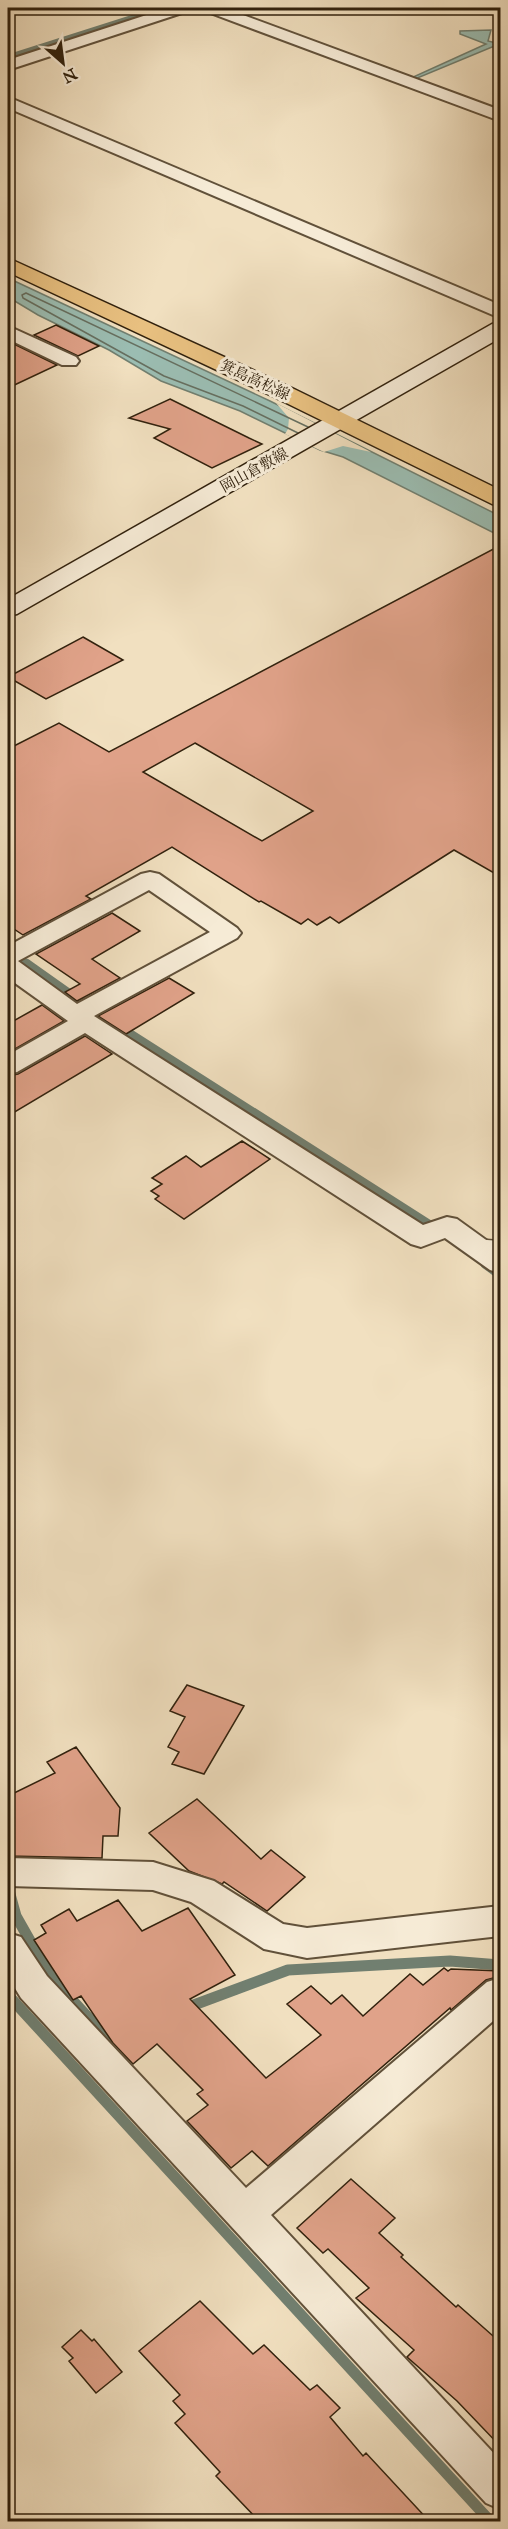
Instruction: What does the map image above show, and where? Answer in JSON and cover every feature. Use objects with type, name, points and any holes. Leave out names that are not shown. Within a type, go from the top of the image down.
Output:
[{"type":"main road","name":"箕島高松線","points":[[8,244],[308,381]]},
{"type":"main road","name":"箕島高松線","points":[[8,264],[333,425],[501,499]]},
{"type":"main road","name":"岡山倉敷線","points":[[8,609],[501,329]]},
{"type":"street","points":[[8,65],[182,8]]},
{"type":"street","points":[[211,8],[501,116]]},
{"type":"street","points":[[8,102],[501,312]]},
{"type":"street","points":[[13,331],[69,361]]},
{"type":"street","points":[[8,1066],[85,1013],[228,933],[150,879],[10,958],[85,1013],[421,1237],[447,1226],[487,1245],[501,1263]]},
{"type":"street","points":[[8,1872],[153,1876],[202,1891],[276,1938],[307,1943],[501,1921]]},
{"type":"street","points":[[8,1948],[34,1988],[501,2489]]},
{"type":"street","points":[[245,2213],[501,1993]]},
{"type":"water","points":[[491,30],[488,41],[500,44],[500,47],[492,47],[415,79],[411,78],[486,44],[460,34],[460,31]]},
{"type":"water","points":[[8,278],[270,401],[500,516],[500,536],[343,457],[320,450],[240,411],[161,381],[109,350],[38,315],[8,297]]},
{"type":"pier","points":[[276,403],[371,452],[343,446],[324,452],[285,434],[289,418]]},
{"type":"building","points":[[56,325],[99,346],[78,356],[34,335]]},
{"type":"building","points":[[14,344],[57,365],[8,388],[8,347]]},
{"type":"building","points":[[170,399],[262,444],[212,468],[154,438],[170,429],[129,418]]},
{"type":"building","points":[[501,545],[501,877],[454,850],[339,923],[330,917],[317,925],[308,919],[301,924],[261,901],[259,902],[172,847],[86,896],[91,899],[23,935],[8,925],[8,749],[59,723],[109,752]],"holes":[[[195,743],[313,811],[262,841],[143,772]]]},
{"type":"building","points":[[83,637],[123,660],[46,699],[8,677]]},
{"type":"building","points":[[112,913],[140,931],[92,959],[120,978],[77,1001],[65,992],[80,984],[36,954]]},
{"type":"building","points":[[169,978],[194,993],[126,1034],[98,1016]]},
{"type":"building","points":[[42,1005],[64,1021],[8,1053],[8,1024]]},
{"type":"building","points":[[85,1036],[112,1054],[8,1116],[8,1076],[18,1074]]},
{"type":"building","points":[[242,1141],[270,1159],[184,1219],[155,1199],[159,1196],[151,1191],[162,1184],[152,1178],[186,1156],[201,1167]]},
{"type":"building","points":[[187,1685],[244,1706],[204,1774],[172,1764],[179,1752],[168,1747],[185,1717],[170,1711]]},
{"type":"building","points":[[76,1747],[120,1808],[118,1836],[103,1836],[102,1858],[8,1856],[8,1796],[55,1773],[47,1762]]},
{"type":"building","points":[[197,1799],[261,1859],[271,1850],[305,1877],[267,1911],[224,1882],[222,1884],[189,1871],[149,1833]]},
{"type":"building","points":[[118,1900],[142,1931],[188,1908],[235,1975],[190,1999],[266,2078],[321,2035],[287,2004],[311,1986],[331,2004],[342,1995],[363,2016],[410,1974],[423,1985],[444,1968],[448,1971],[451,1969],[501,1971],[501,1976],[486,1980],[451,2010],[450,2008],[268,2166],[252,2151],[231,2168],[187,2121],[208,2105],[197,2094],[203,2090],[157,2044],[133,2064],[113,2043],[81,1996],[73,2000],[34,1940],[46,1933],[41,1925],[69,1909],[77,1921]]},
{"type":"building","points":[[351,2179],[395,2218],[379,2233],[403,2255],[401,2257],[456,2307],[458,2305],[501,2343],[501,2447],[457,2401],[407,2357],[414,2350],[356,2298],[369,2288],[328,2249],[323,2253],[297,2228]]},
{"type":"building","points":[[200,2301],[253,2354],[264,2345],[310,2390],[317,2385],[340,2408],[330,2417],[363,2456],[366,2453],[430,2522],[260,2522],[216,2476],[220,2472],[175,2423],[185,2414],[173,2401],[180,2395],[139,2351]]},
{"type":"building","points":[[81,2330],[92,2341],[94,2339],[122,2372],[96,2393],[69,2361],[73,2358],[62,2347]]},
{"type":"waterway","points":[[8,57],[162,8]]},
{"type":"waterway","points":[[8,950],[28,964]]},
{"type":"waterway","points":[[26,963],[91,1009]]},
{"type":"waterway","points":[[118,1026],[438,1230]]},
{"type":"waterway","points":[[485,1264],[500,1275]]},
{"type":"waterway","points":[[8,1887],[16,1916],[50,1976],[109,2040],[121,2035]]},
{"type":"waterway","points":[[183,2009],[288,1970],[450,1961],[500,1965]]},
{"type":"waterway","points":[[8,1995],[491,2522]]}]
